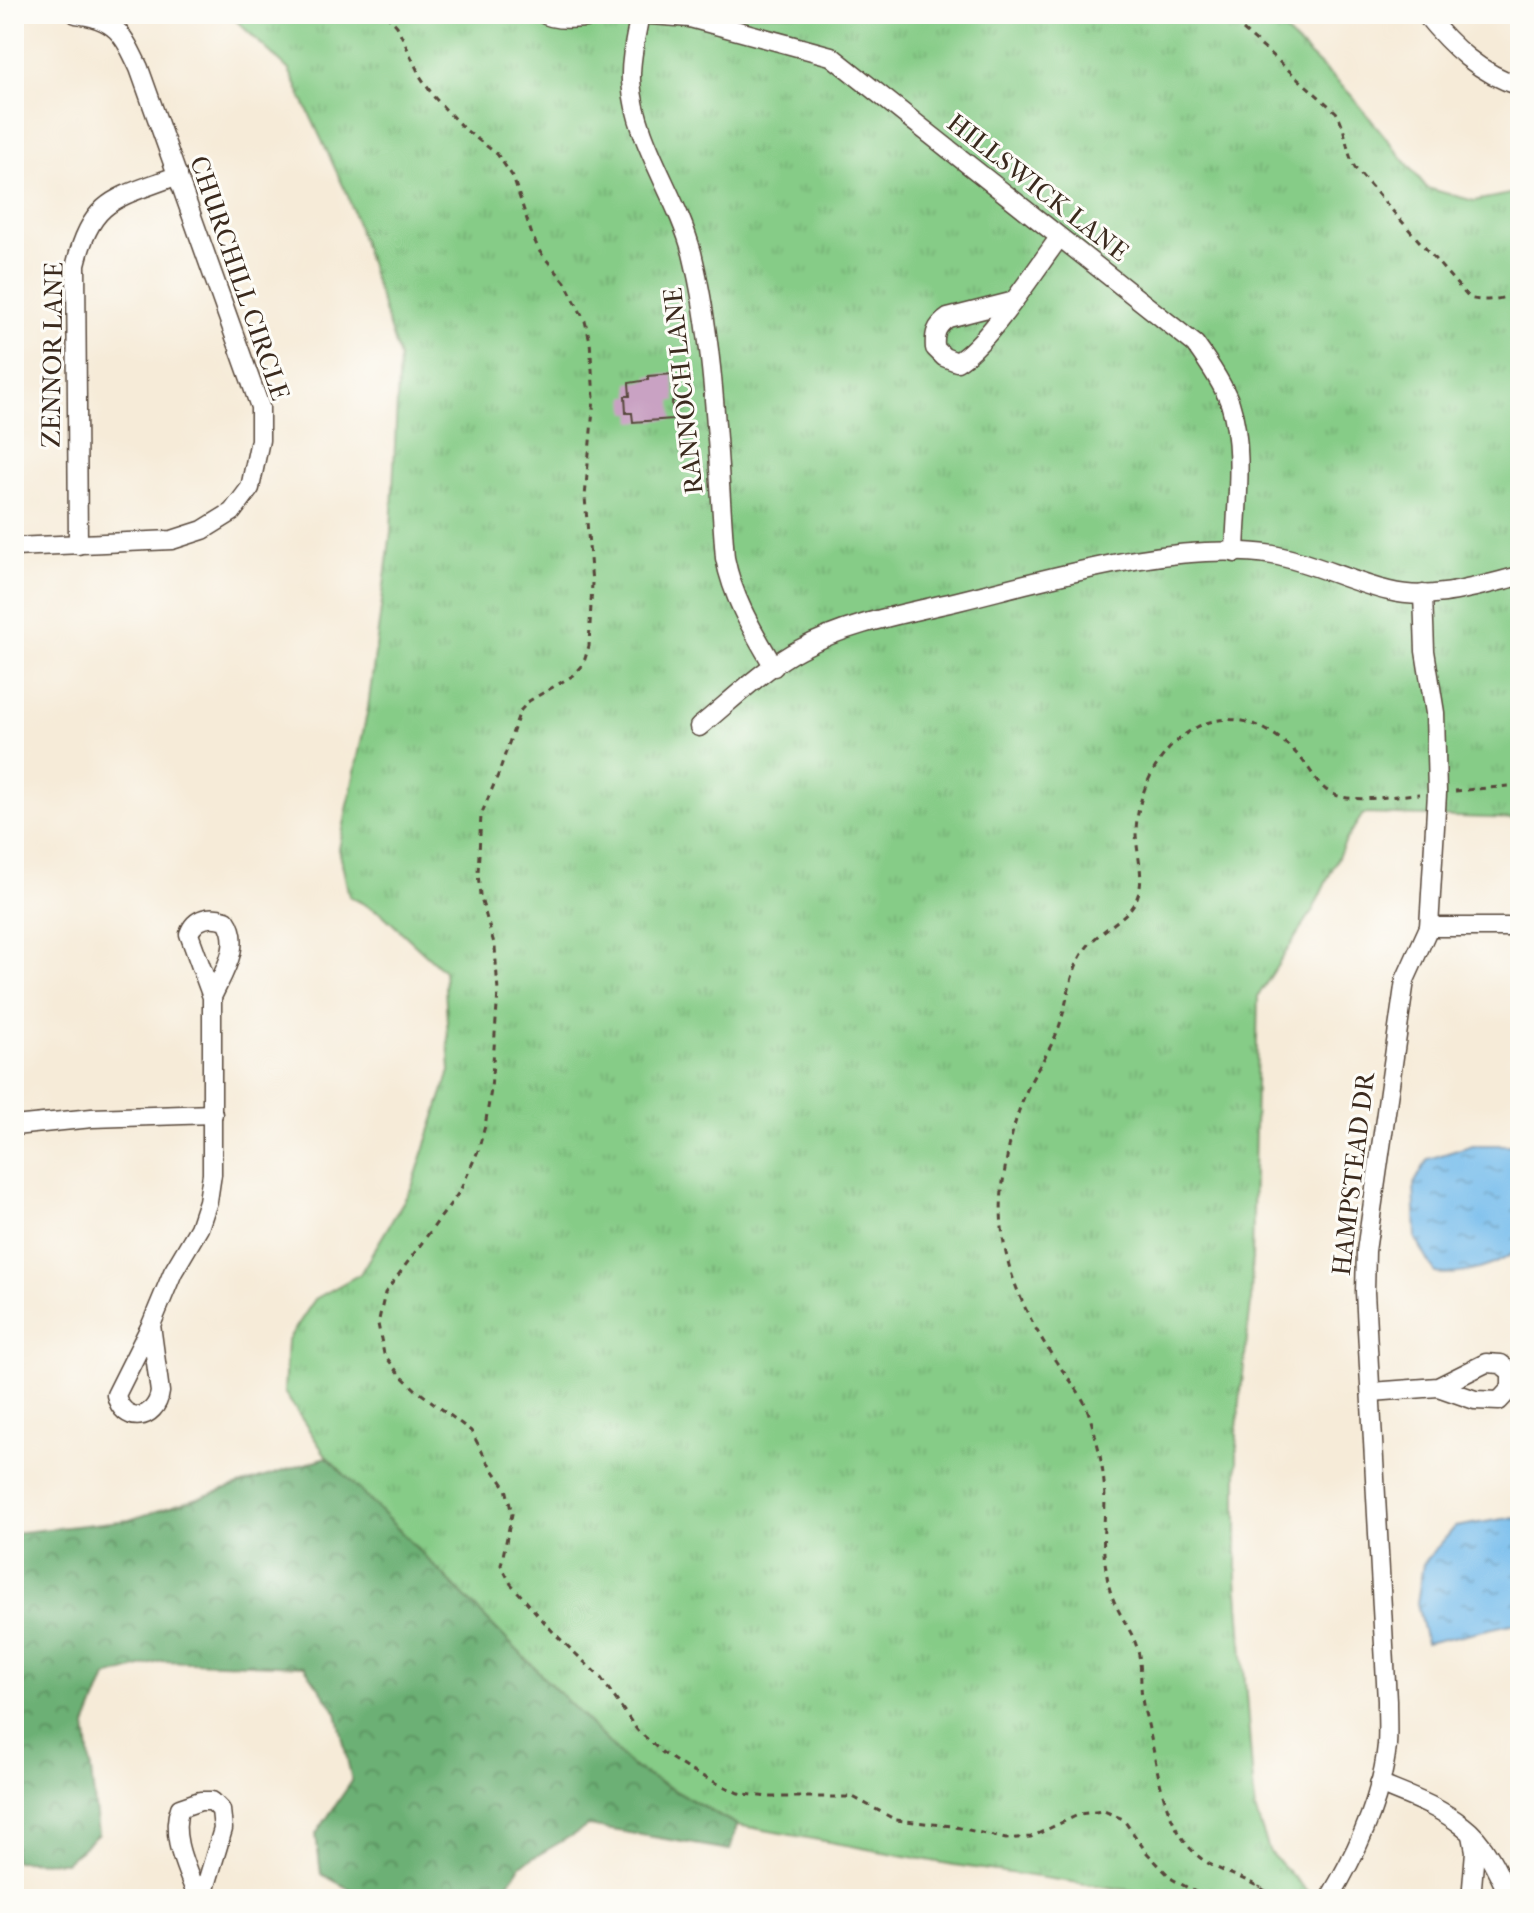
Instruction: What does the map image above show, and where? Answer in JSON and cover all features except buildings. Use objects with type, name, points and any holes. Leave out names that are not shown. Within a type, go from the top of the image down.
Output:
[{"type":"street","name":"CHURCHILL CIRCLE","points":[[14,547],[172,540],[203,530],[232,512],[250,488],[260,440],[260,407],[178,175],[125,38],[99,17],[76,14]]},
{"type":"street","points":[[544,14],[562,19],[621,14]]},
{"type":"street","name":"HILLSWICK LANE","points":[[639,14],[690,18],[831,56],[1195,344],[1220,383],[1234,422],[1238,461],[1235,553]]},
{"type":"street","name":"RANNOCH LANE","points":[[639,14],[631,70],[633,99],[691,251],[704,314],[729,579],[743,614],[774,667]]},
{"type":"street","points":[[1425,14],[1476,66],[1520,86]]},
{"type":"street","name":"ZENNOR LANE","points":[[78,545],[76,264],[83,235],[95,215],[109,203],[178,175]]},
{"type":"street","points":[[1011,302],[1059,238]]},
{"type":"street","points":[[699,727],[797,650],[838,631],[1113,565],[1168,555],[1274,555],[1391,592],[1423,594],[1466,590],[1520,576]]},
{"type":"street","name":"HAMPSTEAD DR","points":[[1329,1899],[1364,1826],[1379,1784],[1387,1745],[1365,1292],[1366,1251],[1405,980],[1429,927],[1437,793],[1435,713],[1425,651],[1423,594]]},
{"type":"street","points":[[1429,927],[1520,927]]},
{"type":"street","points":[[151,1325],[161,1298],[199,1228],[208,1201],[213,1114],[212,997]]},
{"type":"street","points":[[14,1126],[92,1118],[213,1114]]},
{"type":"street","points":[[1372,1392],[1438,1387]]},
{"type":"street","points":[[1379,1784],[1435,1808],[1466,1827],[1494,1865],[1510,1899]]},
{"type":"street","points":[[200,1801],[212,1801],[221,1810],[223,1829],[200,1899],[181,1852],[174,1823],[180,1808],[200,1801]]},
{"type":"street","points":[[1471,1899],[1475,1851],[1472,1835]]},
{"type":"path","points":[[386,14],[397,26],[420,76],[434,97],[463,128],[497,154],[513,177],[536,244],[565,282],[585,321],[591,351],[594,398],[585,497],[592,583],[589,646],[583,665],[574,675],[529,701],[520,711],[479,825],[479,884],[495,947],[498,992],[491,1090],[485,1126],[478,1151],[460,1191],[385,1293],[378,1324],[384,1354],[415,1389],[471,1431],[506,1488],[512,1514],[501,1565],[511,1584],[554,1633],[601,1678],[637,1730],[676,1761],[724,1789],[738,1793],[767,1797],[853,1797],[896,1820],[952,1826],[1006,1839],[1031,1837],[1080,1814],[1104,1811],[1114,1814],[1131,1827],[1159,1868],[1187,1889],[1208,1899]]},
{"type":"path","points":[[1225,14],[1336,112],[1343,123],[1355,168],[1469,298],[1480,301],[1520,293]]},
{"type":"path","points":[[1276,1899],[1260,1886],[1239,1875],[1217,1869],[1194,1855],[1173,1821],[1157,1779],[1142,1700],[1138,1649],[1108,1586],[1102,1536],[1105,1487],[1094,1429],[1078,1390],[1046,1344],[1011,1278],[1005,1258],[1001,1211],[1007,1156],[1019,1107],[1059,1027],[1076,966],[1084,950],[1105,929],[1129,912],[1136,901],[1140,877],[1136,829],[1144,795],[1158,763],[1184,735],[1214,721],[1233,719],[1254,722],[1270,731],[1304,762],[1323,788],[1335,796],[1365,799],[1520,785]]},
{"type":"path","points":[[1256,1899],[1260,1886]]},
{"type":"green space","points":[[229,14],[1267,14],[1351,95],[1427,188],[1474,201],[1520,192],[1520,819],[1363,814],[1346,840],[1313,910],[1258,996],[1251,1303],[1237,1428],[1237,1578],[1255,1810],[1270,1853],[1315,1899],[1152,1899],[1142,1892],[954,1865],[737,1825],[633,1768],[327,1457],[284,1392],[287,1341],[315,1299],[360,1274],[412,1187],[450,1071],[444,971],[381,913],[349,896],[339,849],[368,708],[391,532],[399,358],[348,196],[289,70]]},
{"type":"green space","points":[[327,1457],[633,1768],[737,1825],[730,1850],[588,1826],[521,1865],[497,1899],[369,1899],[321,1874],[316,1834],[352,1781],[337,1713],[304,1666],[162,1661],[106,1677],[86,1726],[98,1834],[66,1862],[14,1861],[14,1533],[129,1520]]},
{"type":"water","points":[[1473,1145],[1520,1145],[1520,1249],[1479,1269],[1435,1273],[1416,1239],[1414,1184],[1428,1159]]},
{"type":"water","points":[[1520,1519],[1520,1622],[1426,1643],[1417,1603],[1423,1564],[1455,1527]]}]
